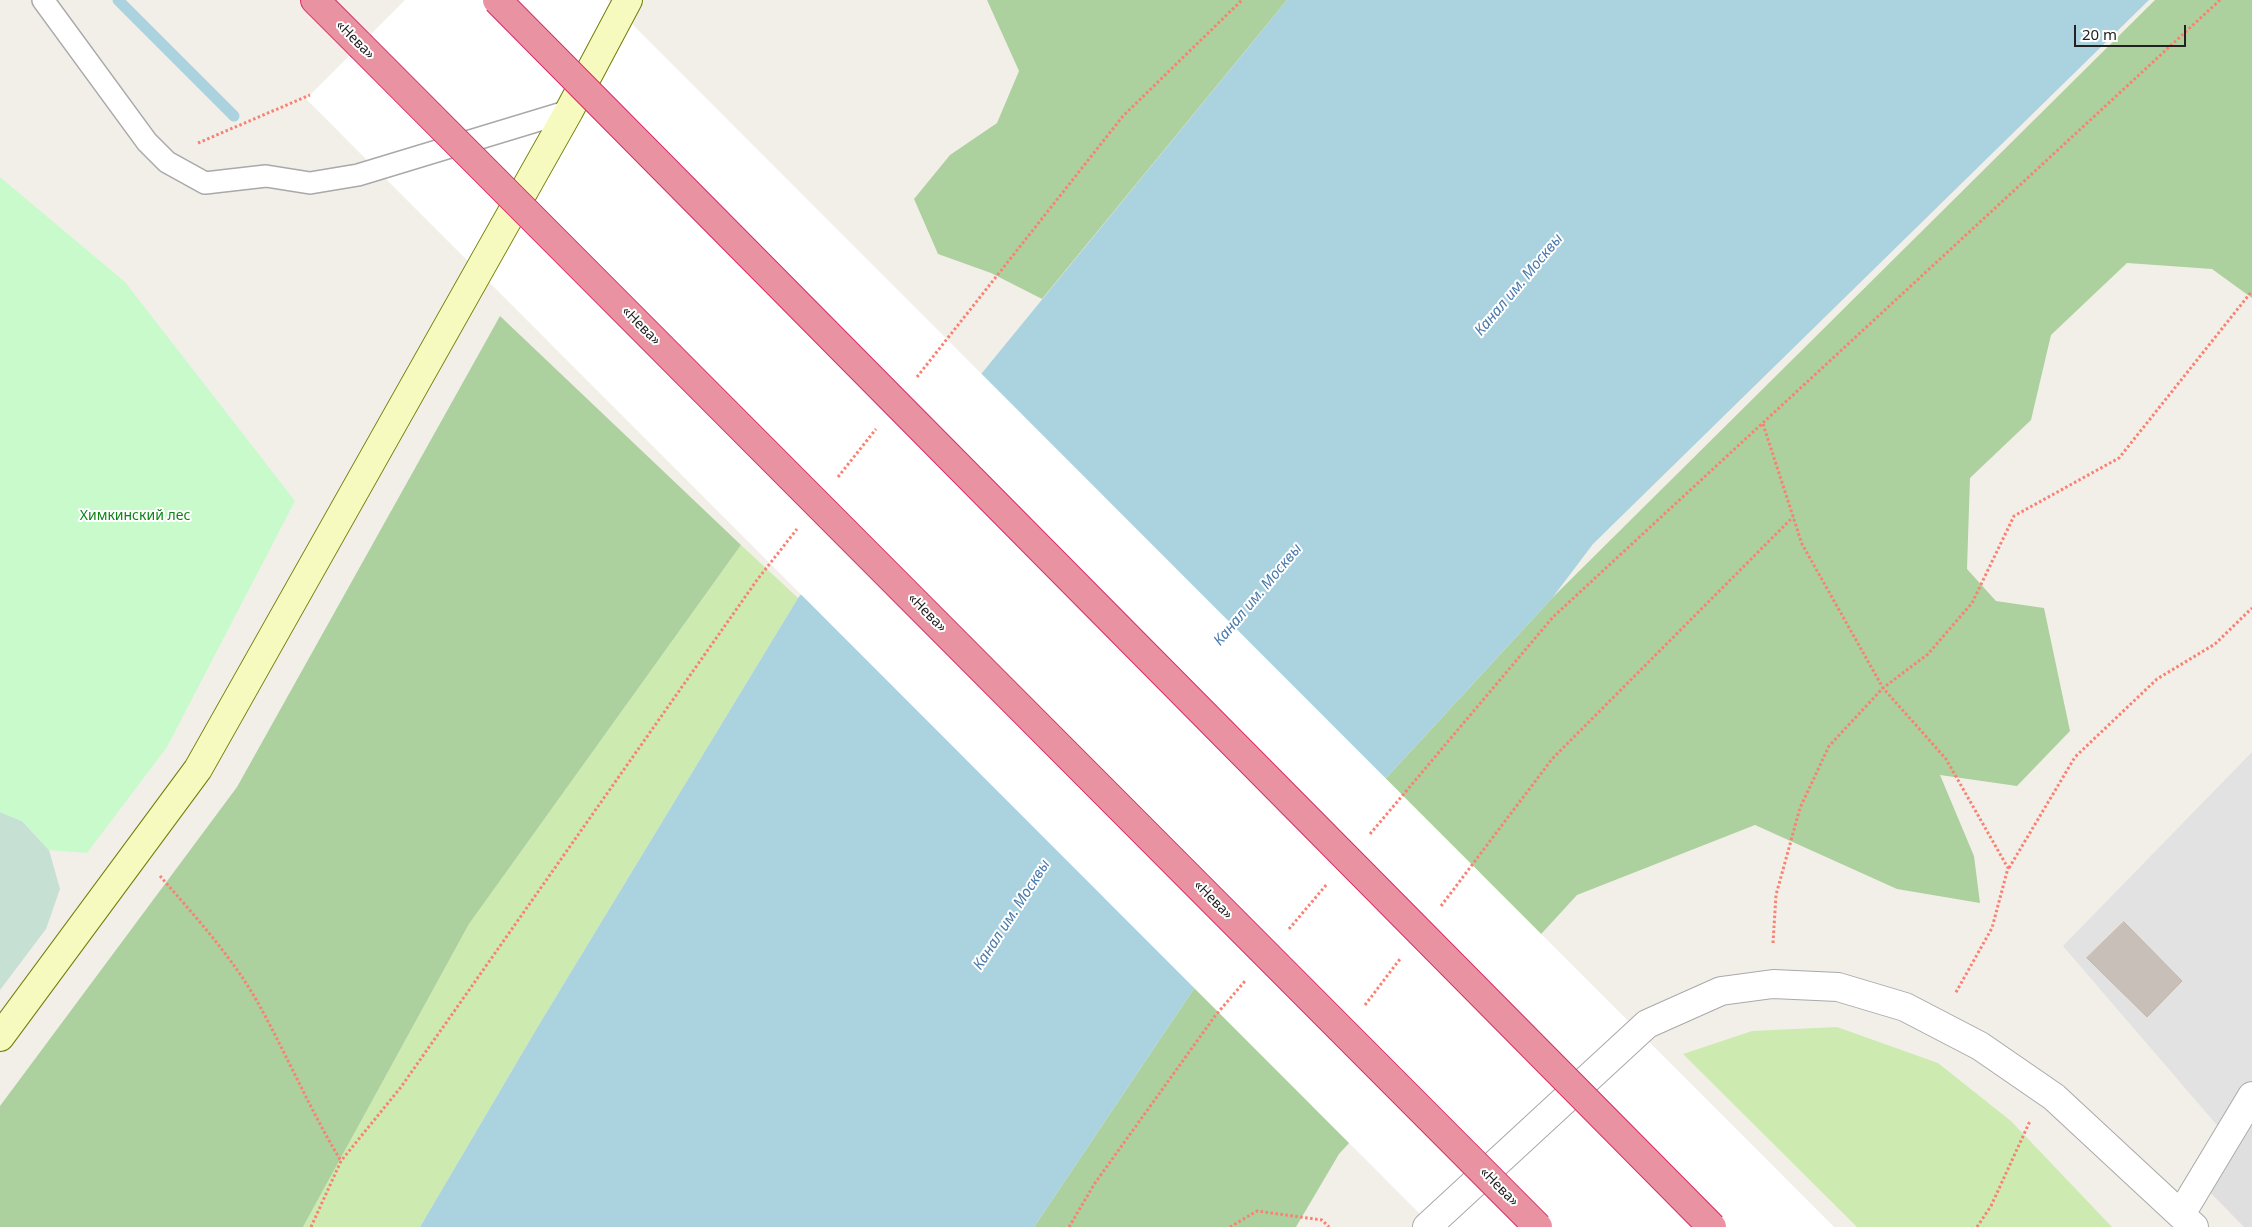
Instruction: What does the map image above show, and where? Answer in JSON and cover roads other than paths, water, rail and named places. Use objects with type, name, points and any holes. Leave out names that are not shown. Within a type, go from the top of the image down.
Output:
[{"type":"highway","name":"«Нева»","points":[[315,0],[1538,1227]]},
{"type":"highway","points":[[497,0],[1712,1227]]},
{"type":"main road","points":[[0,1037],[198,769],[569,111],[628,0]]},
{"type":"street","points":[[1426,1227],[1647,1024],[1721,991],[1774,984],[1838,987],[1905,1007],[1980,1046],[2054,1097],[2188,1220],[2252,1096]]},
{"type":"lane","points":[[43,0],[147,142],[167,162],[205,184],[266,176],[310,183],[358,175],[569,111]]},
{"type":"water","name":"Канал им. Москвы","points":[[1287,0],[2149,0],[1593,544],[1553,597],[1199,981],[1034,1227],[420,1227],[537,1028],[798,598]]},
{"type":"waterway","points":[[118,0],[234,116]]},
{"type":"park label","name":"Химкинский лес","points":[[135,516]]}]
